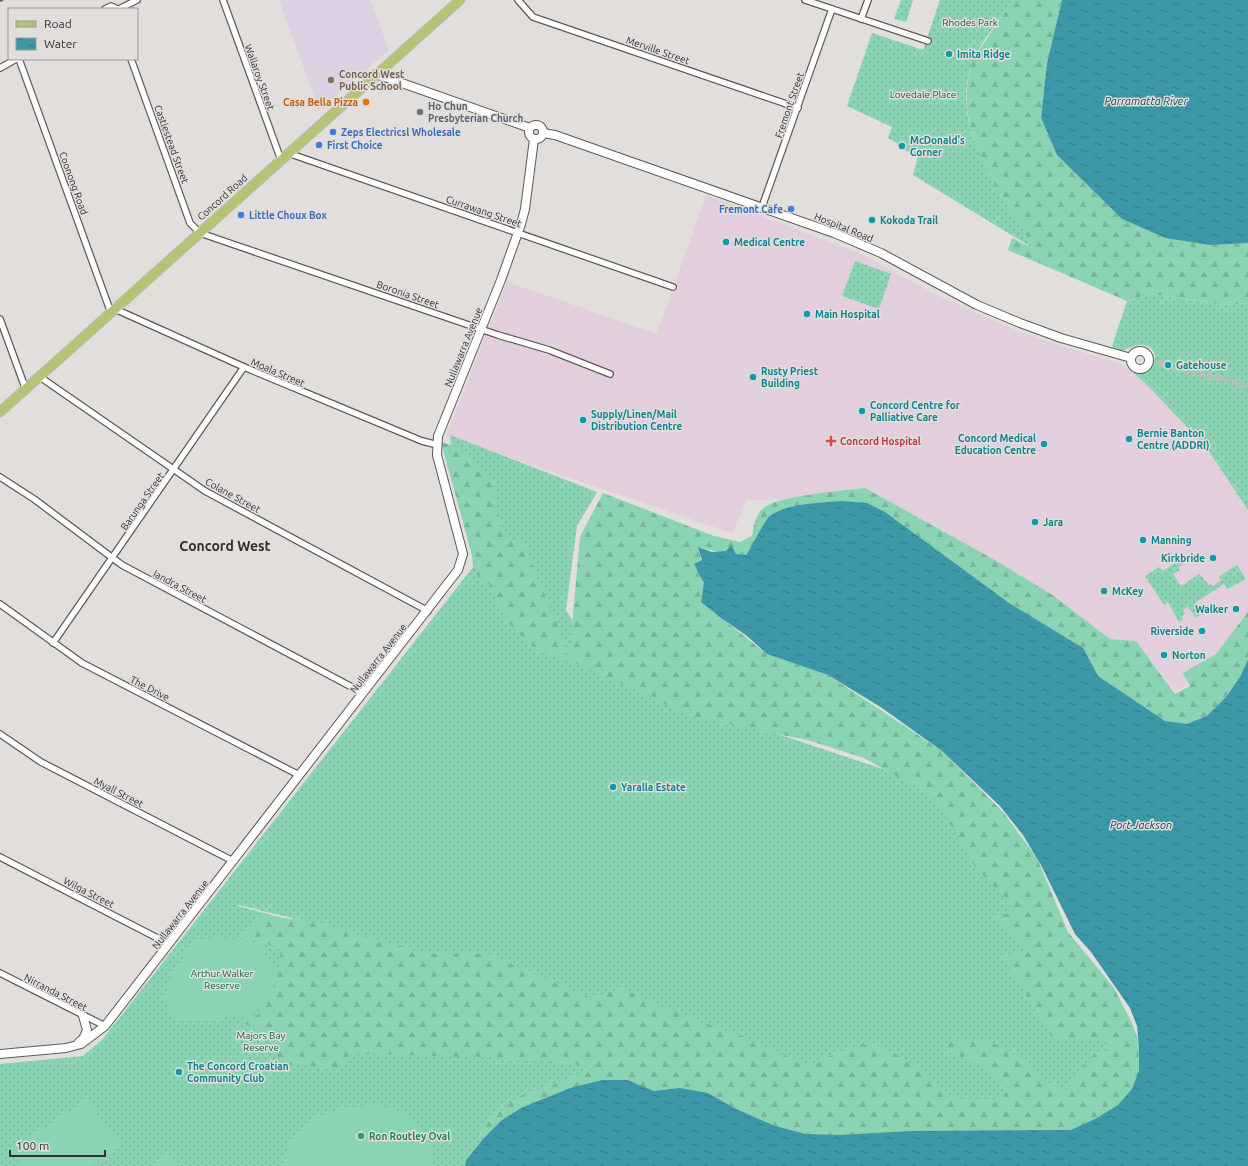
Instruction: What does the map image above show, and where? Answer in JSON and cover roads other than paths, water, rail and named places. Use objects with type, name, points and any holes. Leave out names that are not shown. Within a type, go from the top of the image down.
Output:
[{"type":"main road","name":"Concord Road","points":[[0,412],[460,0]]},
{"type":"main road","points":[[376,74],[530,128]]},
{"type":"main road","points":[[534,125],[538,125],[542,128],[543,133],[540,138],[534,139],[529,134],[530,128],[534,125]]},
{"type":"main road","name":"Hospital Road","points":[[543,133],[562,138],[762,208],[860,244],[898,262],[977,305],[1060,338],[1131,358]]},
{"type":"main road","name":"Nullawarra Avenue","points":[[0,1054],[73,1046],[85,1042],[105,1026],[428,611],[458,570],[463,554],[437,455],[438,445],[442,424],[481,329],[518,232],[525,209],[534,139]]},
{"type":"main road","points":[[73,1046],[83,1039],[87,1030],[83,1016]]},
{"type":"street","points":[[120,8],[137,0]]},
{"type":"street","name":"Wallaroy Street","points":[[223,0],[281,160]]},
{"type":"street","name":"Merville Street","points":[[518,0],[533,17],[798,108]]},
{"type":"street","points":[[805,0],[928,41]]},
{"type":"street","points":[[861,19],[868,0]]},
{"type":"street","name":"Fremont Street","points":[[762,208],[832,9]]},
{"type":"street","points":[[0,68],[15,60]]},
{"type":"street","name":"Coonong Road","points":[[17,60],[113,311]]},
{"type":"street","name":"Castlestead Street","points":[[131,60],[190,223],[200,233]]},
{"type":"street","name":"Currawang Street","points":[[288,153],[673,287]]},
{"type":"street","name":"Boronia Street","points":[[200,233],[481,329],[550,350],[610,374]]},
{"type":"street","name":"Moala Street","points":[[113,311],[422,441],[438,445]]},
{"type":"street","points":[[0,318],[26,390]]},
{"type":"street","name":"Barunga Street","points":[[53,643],[244,367]]},
{"type":"street","name":"Colane Street","points":[[40,377],[205,491],[428,611]]},
{"type":"street","name":"Iandra Street","points":[[0,477],[34,499],[122,565],[363,693]]},
{"type":"street","name":"The Drive","points":[[1,606],[82,663],[299,775]]},
{"type":"street","name":"Myall Street","points":[[0,734],[41,762],[233,861]]},
{"type":"street","name":"Wilga Street","points":[[0,857],[169,944]]},
{"type":"street","name":"Nirranda Street","points":[[0,973],[105,1026]]},
{"type":"water","name":"Parramatta River","points":[[1062,0],[1248,0],[1248,243],[1210,245],[1165,238],[1122,219],[1057,155],[1041,118],[1047,63]]},
{"type":"water","name":"Port Jackson","points":[[842,501],[867,503],[885,512],[1009,603],[1083,648],[1098,676],[1165,721],[1187,724],[1207,716],[1227,696],[1240,677],[1248,660],[1248,1166],[465,1166],[466,1160],[483,1139],[502,1120],[521,1108],[573,1087],[603,1080],[627,1080],[654,1091],[680,1088],[708,1093],[734,1108],[775,1126],[806,1134],[839,1135],[912,1131],[1071,1130],[1097,1118],[1118,1105],[1132,1089],[1139,1071],[1139,1046],[1137,1026],[1130,1008],[1091,952],[1075,934],[1041,865],[1023,835],[1000,806],[942,751],[882,708],[828,675],[767,654],[747,636],[701,602],[704,583],[694,564],[702,560],[698,547],[712,552],[726,551],[731,545],[736,554],[746,555],[768,518],[777,512],[785,508],[804,504]]},
{"type":"tunnel","points":[[1150,361],[1248,386]]},
{"type":"place","name":"Imita Ridge","points":[[949,54]]},
{"type":"place","name":"Concord West Public School","points":[[331,80]]},
{"type":"place","name":"Casa Bella Pizza","points":[[366,102]]},
{"type":"place","name":"Ho Chun Presbyterian Church","points":[[420,112]]},
{"type":"place","name":"Zeps Electricsl Wholesale","points":[[333,132]]},
{"type":"place","name":"First Choice","points":[[319,145]]},
{"type":"place","name":"McDonald's Corner","points":[[902,146]]},
{"type":"place","name":"Fremont Cafe","points":[[791,209]]},
{"type":"place","name":"Little Choux Box","points":[[241,215]]},
{"type":"place","name":"Kokoda Trail","points":[[872,220]]},
{"type":"place","name":"Medical Centre","points":[[726,242]]},
{"type":"place","name":"Main Hospital","points":[[807,314]]},
{"type":"place","name":"Gatehouse","points":[[1168,365]]},
{"type":"place","name":"Rusty Priest Building","points":[[753,377]]},
{"type":"place","name":"Concord Centre for Palliative Care","points":[[862,411]]},
{"type":"place","name":"Supply/Linen/Mail Distribution Centre","points":[[583,420]]},
{"type":"place","name":"Bernie Banton Centre (ADDRI)","points":[[1129,439]]},
{"type":"place","name":"Concord Hospital","points":[[831,441]]},
{"type":"place","name":"Concord Medical Education Centre","points":[[1044,444]]},
{"type":"place","name":"Jara","points":[[1035,522]]},
{"type":"place","name":"Manning","points":[[1143,540]]},
{"type":"place","name":"Kirkbride","points":[[1213,558]]},
{"type":"place","name":"McKey","points":[[1104,591]]},
{"type":"place","name":"Walker","points":[[1236,609]]},
{"type":"place","name":"Riverside","points":[[1202,631]]},
{"type":"place","name":"Norton","points":[[1164,655]]},
{"type":"place","name":"Yaralla Estate","points":[[613,787]]},
{"type":"place","name":"The Concord Croatian Community Club","points":[[179,1072]]},
{"type":"place","name":"Ron Routley Oval","points":[[361,1136]]},
{"type":"district","name":"Concord West","points":[[225,546]]},
{"type":"park label","name":"Rhodes Park","points":[[970,22]]},
{"type":"park label","name":"Lovedale Place","points":[[923,94]]},
{"type":"park label","name":"Arthur Walker Reserve","points":[[222,978]]},
{"type":"park label","name":"Majors Bay Reserve","points":[[261,1040]]}]
